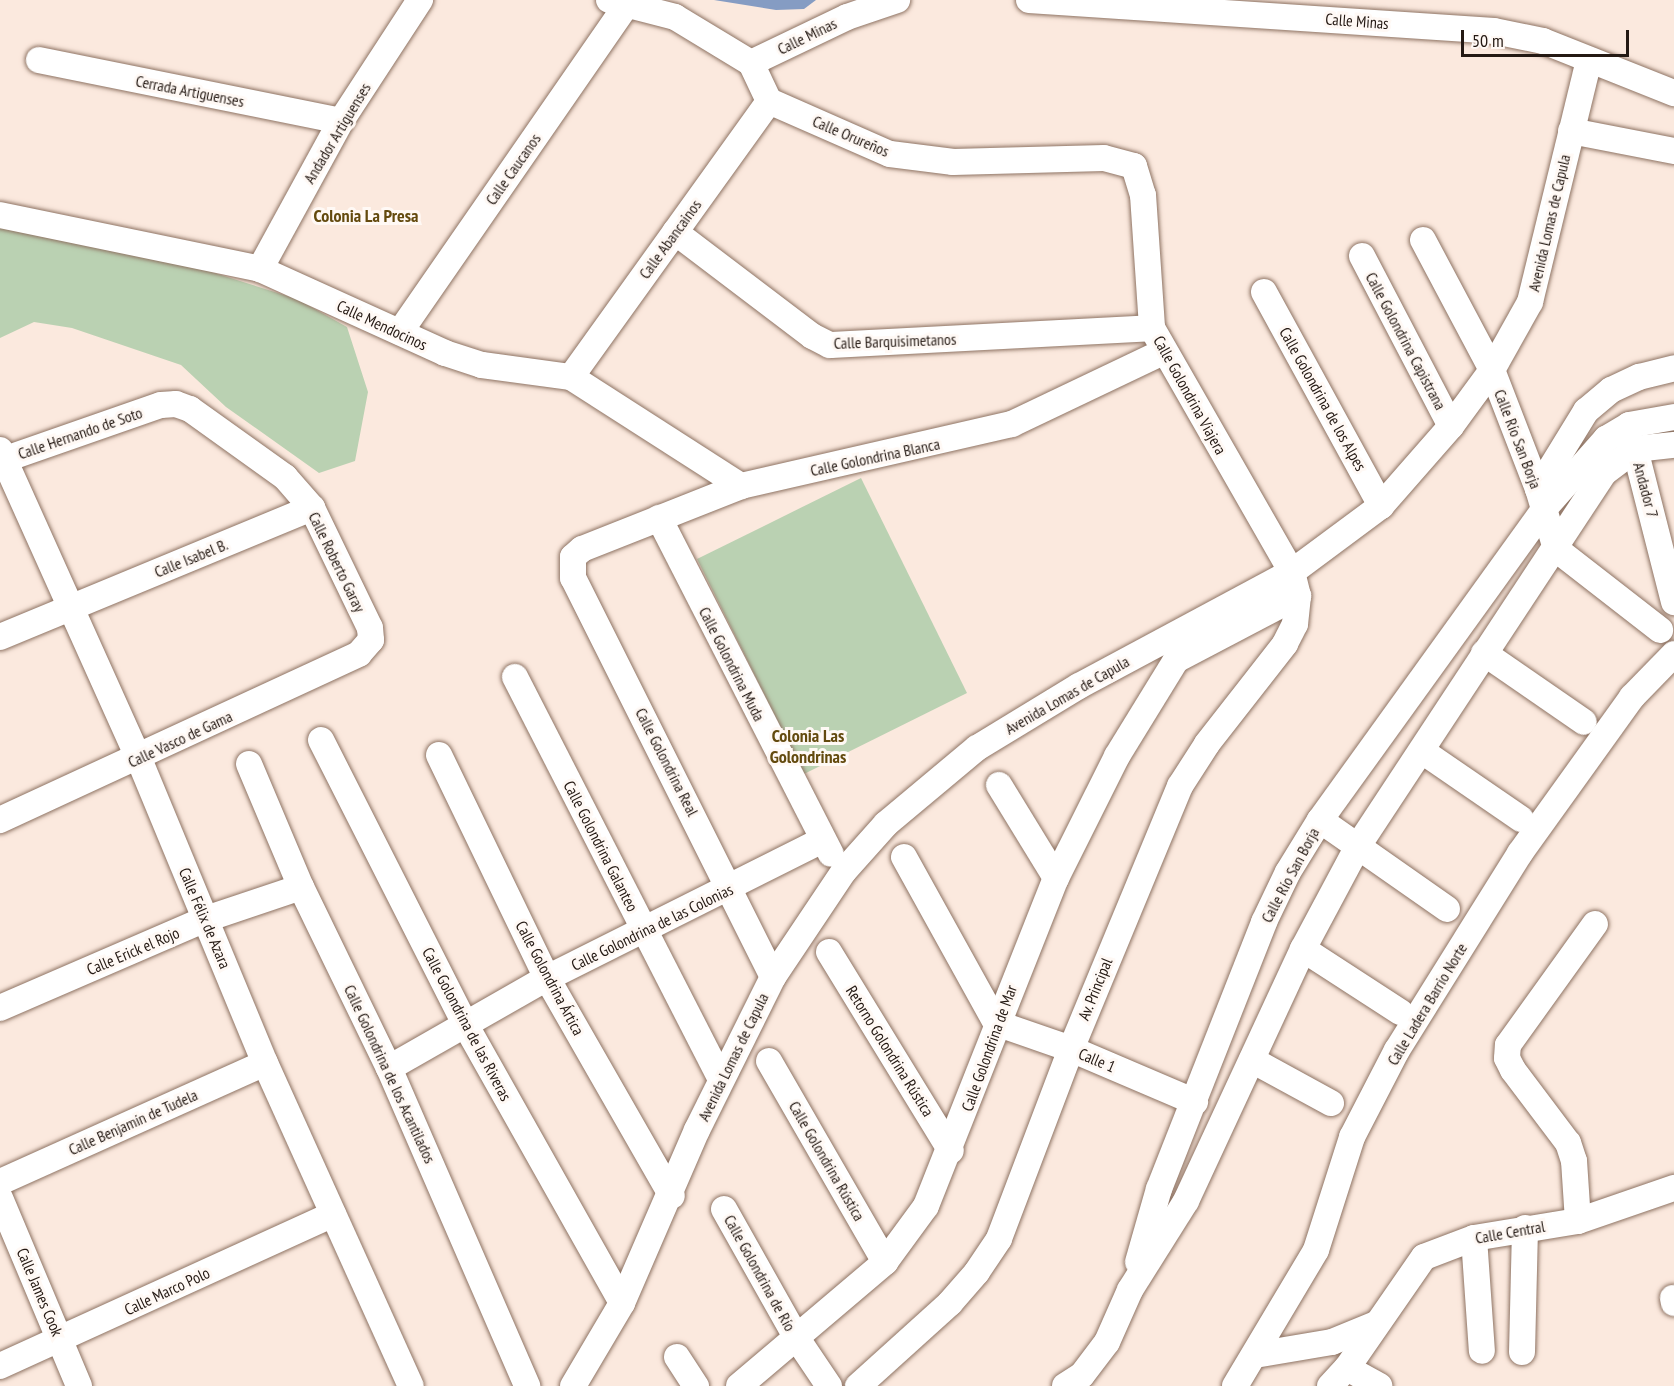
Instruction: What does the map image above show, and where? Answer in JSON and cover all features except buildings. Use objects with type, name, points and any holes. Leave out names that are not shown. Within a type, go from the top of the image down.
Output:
[{"type":"street","name":"Andador Artiguenses","points":[[260,269],[342,121],[420,0]]},
{"type":"street","name":"Calle Minas","points":[[751,63],[847,17],[897,0]]},
{"type":"street","name":"Calle Minas","points":[[1029,0],[1308,9],[1494,31],[1543,41],[1674,93]]},
{"type":"street","points":[[617,3],[650,8],[675,16],[751,63],[769,101]]},
{"type":"street","name":"Calle Caucanos","points":[[400,332],[617,3]]},
{"type":"street","name":"Cerrada Artiguenses","points":[[39,60],[342,121]]},
{"type":"street","name":"Avenida Lomas de Capula","points":[[573,1386],[622,1303],[672,1196],[721,1079],[773,977],[844,871],[886,824],[977,748],[1079,686],[1295,584],[1381,506],[1451,426],[1492,370],[1530,302],[1589,60]]},
{"type":"street","name":"Calle Orureños","points":[[769,101],[890,154],[921,160],[1104,158],[1134,166]]},
{"type":"street","name":"Calle Abancainos","points":[[571,377],[769,101]]},
{"type":"street","points":[[1570,131],[1674,151]]},
{"type":"street","name":"Calle Golondrina Viajera","points":[[1134,166],[1143,195],[1152,328],[1163,352],[1295,584]]},
{"type":"street","name":"Calle Mendocinos","points":[[0,215],[260,269],[445,353],[482,365],[571,377],[741,486]]},
{"type":"street","name":"Calle Barquisimetanos","points":[[675,232],[812,336],[830,345],[1152,328]]},
{"type":"street","name":"Calle Río San Borja","points":[[1423,240],[1492,370],[1541,499],[1556,549]]},
{"type":"street","name":"Calle Golondrina Capistrana","points":[[1362,256],[1451,426]]},
{"type":"street","name":"Calle Golondrina de los Alpes","points":[[1264,292],[1381,506]]},
{"type":"street","name":"Calle Golondrina Blanca","points":[[582,549],[741,486],[1012,424],[1163,352]]},
{"type":"street","points":[[1541,499],[1586,411],[1611,390],[1674,365]]},
{"type":"street","name":"Calle Roberto Garay","points":[[160,405],[176,404],[190,409],[285,477],[312,508],[370,628],[371,640],[359,654]]},
{"type":"street","name":"Calle Hernando de Soto","points":[[2,456],[160,405]]},
{"type":"street","name":"Calle Río San Borja","points":[[1075,1382],[1107,1342],[1130,1290],[1159,1189],[1264,922],[1288,872],[1320,820],[1541,499],[1606,439],[1629,425],[1674,417]]},
{"type":"street","points":[[1635,449],[1674,445]]},
{"type":"street","name":"Calle Río San Borja","points":[[1130,1290],[1186,1201],[1303,949],[1358,846],[1605,472],[1635,449]]},
{"type":"street","name":"Andador 7","points":[[1635,449],[1674,602]]},
{"type":"street","name":"Calle Félix de Azara","points":[[2,456],[139,759],[265,1063],[408,1385]]},
{"type":"street","name":"Calle Isabel B.","points":[[0,637],[312,508]]},
{"type":"street","name":"Calle Golondrina Muda","points":[[659,518],[821,841],[844,871]]},
{"type":"street","name":"Calle Golondrina Real","points":[[582,549],[573,557],[573,578],[773,977]]},
{"type":"street","points":[[1556,549],[1660,630]]},
{"type":"street","name":"Calle Golondrina de Mar","points":[[739,1386],[885,1262],[926,1206],[951,1151],[996,1023],[1056,878],[1112,765],[1176,660],[1295,584]]},
{"type":"street","name":"Av. Principal","points":[[858,1386],[950,1303],[983,1264],[999,1239],[1071,1049],[1180,786],[1208,744],[1285,644],[1295,624],[1295,584]]},
{"type":"street","points":[[1484,653],[1584,722]]},
{"type":"street","name":"Calle Vasco de Gama","points":[[0,820],[139,759],[359,654]]},
{"type":"street","name":"Calle Ladera Barrio Norte","points":[[1235,1386],[1316,1250],[1352,1137],[1397,1050],[1520,853],[1632,697],[1674,654]]},
{"type":"street","name":"Calle Golondrina Galanteo","points":[[515,677],[721,1079]]},
{"type":"street","name":"Calle Golondrina de las Riveras","points":[[321,740],[465,1024],[622,1303]]},
{"type":"street","points":[[1422,751],[1521,819]]},
{"type":"street","name":"Calle Golondrina Ártica","points":[[439,755],[547,978],[672,1196]]},
{"type":"street","name":"Calle Golondrina de los Acantilados","points":[[249,764],[302,888],[390,1068],[527,1386]]},
{"type":"street","points":[[999,785],[1056,878]]},
{"type":"street","points":[[1320,820],[1447,909]]},
{"type":"street","name":"Calle Golondrina de las Colonias","points":[[390,1068],[547,978],[821,841]]},
{"type":"street","points":[[904,857],[996,1023]]},
{"type":"street","name":"Calle Erick el Rojo","points":[[0,1008],[206,920],[302,888]]},
{"type":"street","points":[[1578,1221],[1574,1161],[1568,1143],[1513,1070],[1508,1058],[1508,1045],[1595,924]]},
{"type":"street","points":[[1303,949],[1400,1012]]},
{"type":"street","name":"Retorno Golondrina Rústica","points":[[829,952],[951,1151]]},
{"type":"street","name":"Calle 1","points":[[996,1023],[1071,1049],[1195,1102]]},
{"type":"street","points":[[1252,1060],[1331,1103]]},
{"type":"street","name":"Calle Golondrina Rústica","points":[[769,1061],[885,1262]]},
{"type":"street","name":"Calle Benjamín de Tudela","points":[[0,1182],[265,1063]]},
{"type":"street","name":"Calle Central","points":[[1338,1377],[1424,1257],[1474,1238],[1578,1221],[1674,1188]]},
{"type":"street","name":"Calle James Cook","points":[[0,1198],[80,1386]]},
{"type":"street","name":"Calle Golondrina de Río","points":[[724,1209],[796,1338],[829,1386]]},
{"type":"street","name":"Calle Marco Polo","points":[[0,1366],[60,1341],[333,1214]]},
{"type":"street","points":[[1522,1352],[1525,1228]]},
{"type":"street","points":[[1474,1238],[1482,1351]]},
{"type":"street","points":[[1256,1354],[1332,1342],[1378,1323]]},
{"type":"street","points":[[677,1358],[696,1386]]},
{"type":"street","points":[[1338,1377],[1379,1386]]},
{"type":"green space","points":[[0,228],[202,269],[297,299],[347,327],[368,392],[355,461],[319,473],[226,407],[181,365],[72,328],[34,322],[0,338]]},
{"type":"green space","points":[[861,478],[967,693],[804,774],[697,559]]},
{"type":"water","points":[[714,0],[816,0],[804,9],[776,10]]},
{"type":"district","name":"Colonia La Presa","points":[[366,216]]},
{"type":"district","name":"Colonia Las Golondrinas","points":[[808,747]]}]
